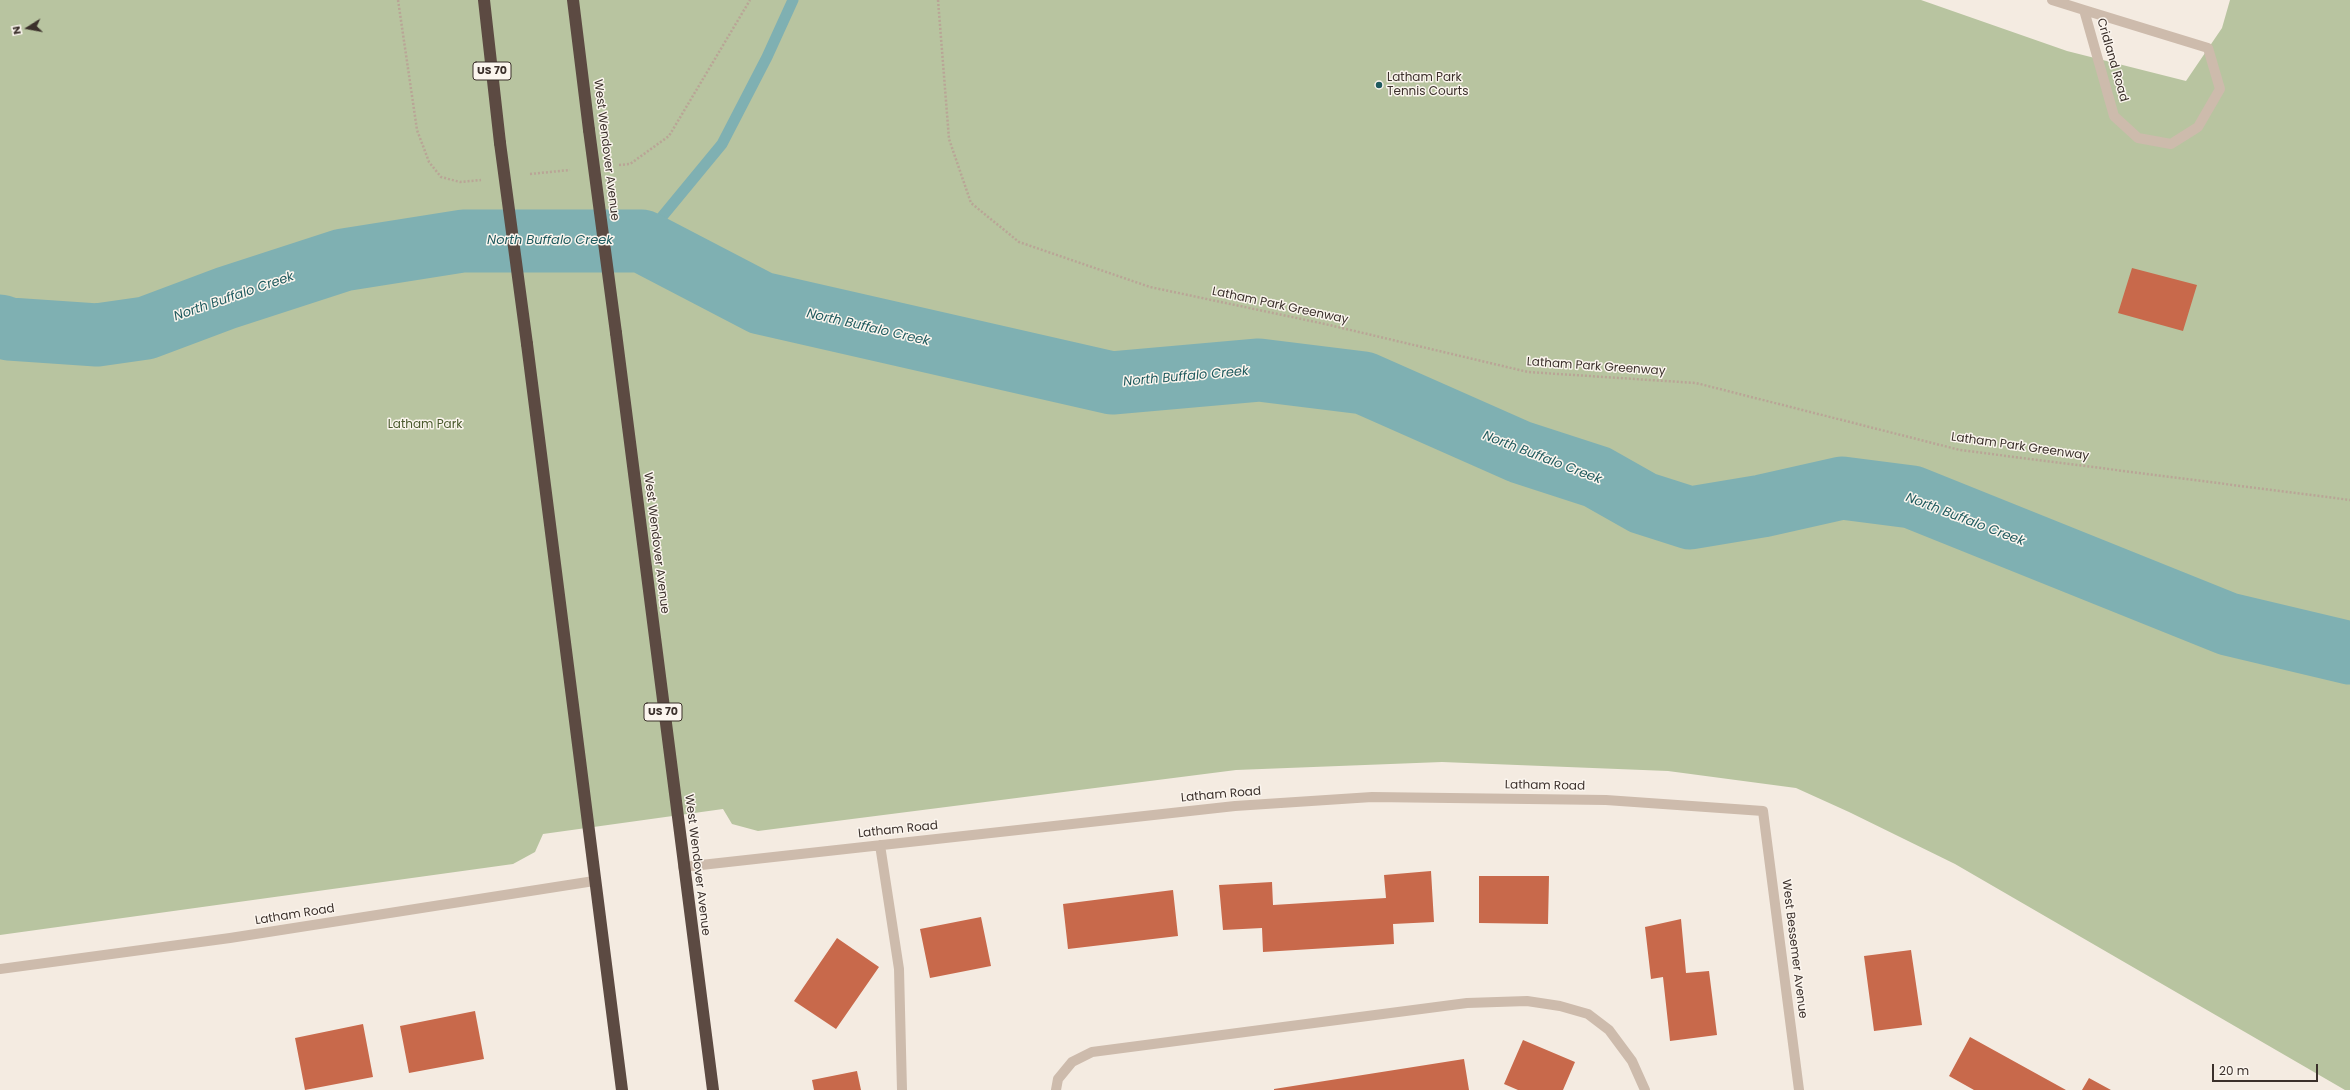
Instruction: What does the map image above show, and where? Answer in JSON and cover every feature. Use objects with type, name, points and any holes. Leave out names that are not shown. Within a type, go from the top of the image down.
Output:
[{"type":"highway","name":"US 70","points":[[484,0],[500,143],[622,1090]]},
{"type":"highway","name":"West Wendover Avenue","points":[[572,0],[713,1090]]},
{"type":"street","name":"Cridland Road","points":[[2052,0],[2208,48],[2220,88],[2198,127],[2171,144],[2138,138],[2114,116],[2084,10]]},
{"type":"street","name":"Latham Road","points":[[683,867],[1235,806],[1372,797],[1606,800],[1763,811]]},
{"type":"street","name":"West Bessemer Avenue","points":[[1763,811],[1799,1090]]},
{"type":"street","points":[[880,845],[899,969],[902,1090]]},
{"type":"street","name":"Latham Road","points":[[0,969],[230,938],[594,881]]},
{"type":"street","points":[[1056,1090],[1058,1079],[1072,1062],[1092,1052],[1467,1003],[1527,1001],[1560,1006],[1588,1014],[1609,1030],[1632,1061],[1645,1090]]},
{"type":"path","points":[[398,0],[417,130],[429,162],[441,177],[460,182],[483,179]]},
{"type":"path","points":[[614,165],[630,164],[669,136],[750,0]]},
{"type":"path","name":"Latham Park Greenway","points":[[938,0],[949,139],[971,203],[1019,242],[1150,287],[1325,324],[1528,372],[1696,383],[1960,450],[2350,500]]},
{"type":"path","points":[[522,175],[576,170]]},
{"type":"green space","name":"Latham Park","points":[[0,0],[1921,0],[2067,51],[2186,81],[2222,28],[2230,0],[2350,0],[2350,1090],[2345,1090],[1955,864],[1849,812],[1796,788],[1668,771],[1442,762],[1236,770],[758,831],[732,824],[723,809],[543,834],[535,852],[513,864],[0,935]]},
{"type":"building","points":[[2132,268],[2197,285],[2183,331],[2118,313]]},
{"type":"building","points":[[1431,871],[1434,922],[1393,924],[1394,944],[1263,952],[1262,928],[1223,930],[1219,885],[1272,882],[1273,905],[1386,898],[1384,875]]},
{"type":"building","points":[[1479,876],[1549,876],[1548,924],[1479,923]]},
{"type":"building","points":[[1173,890],[1178,936],[1068,949],[1063,904]]},
{"type":"building","points":[[981,917],[991,966],[930,978],[920,929]]},
{"type":"building","points":[[1681,919],[1686,973],[1709,971],[1717,1035],[1670,1041],[1663,977],[1651,979],[1645,927]]},
{"type":"building","points":[[837,938],[879,967],[836,1029],[794,1001]]},
{"type":"building","points":[[1911,950],[1922,1025],[1874,1031],[1864,956]]},
{"type":"building","points":[[475,1011],[484,1059],[409,1073],[400,1026]]},
{"type":"building","points":[[363,1024],[373,1077],[305,1090],[295,1038]]},
{"type":"building","points":[[1970,1037],[2066,1090],[1974,1090],[1949,1076]]},
{"type":"building","points":[[1523,1040],[1575,1062],[1563,1090],[1518,1090],[1504,1084]]},
{"type":"building","points":[[1464,1059],[1469,1090],[1274,1090],[1274,1089]]},
{"type":"building","points":[[857,1071],[861,1090],[814,1090],[812,1080]]},
{"type":"building","points":[[2089,1078],[2111,1090],[2082,1090]]},
{"type":"waterway","points":[[642,241],[722,144],[767,57],[793,0]]},
{"type":"waterway","name":"North Buffalo Creek","points":[[0,326],[9,329],[97,335],[146,328],[226,298],[343,260],[463,241],[642,241],[761,303],[1112,383],[1259,370],[1364,383],[1520,452],[1597,477],[1643,503],[1690,518],[1762,506],[1842,488],[1912,497],[2228,624],[2350,653]]},
{"type":"place","name":"Latham Park Tennis Courts","points":[[1379,85]]}]
